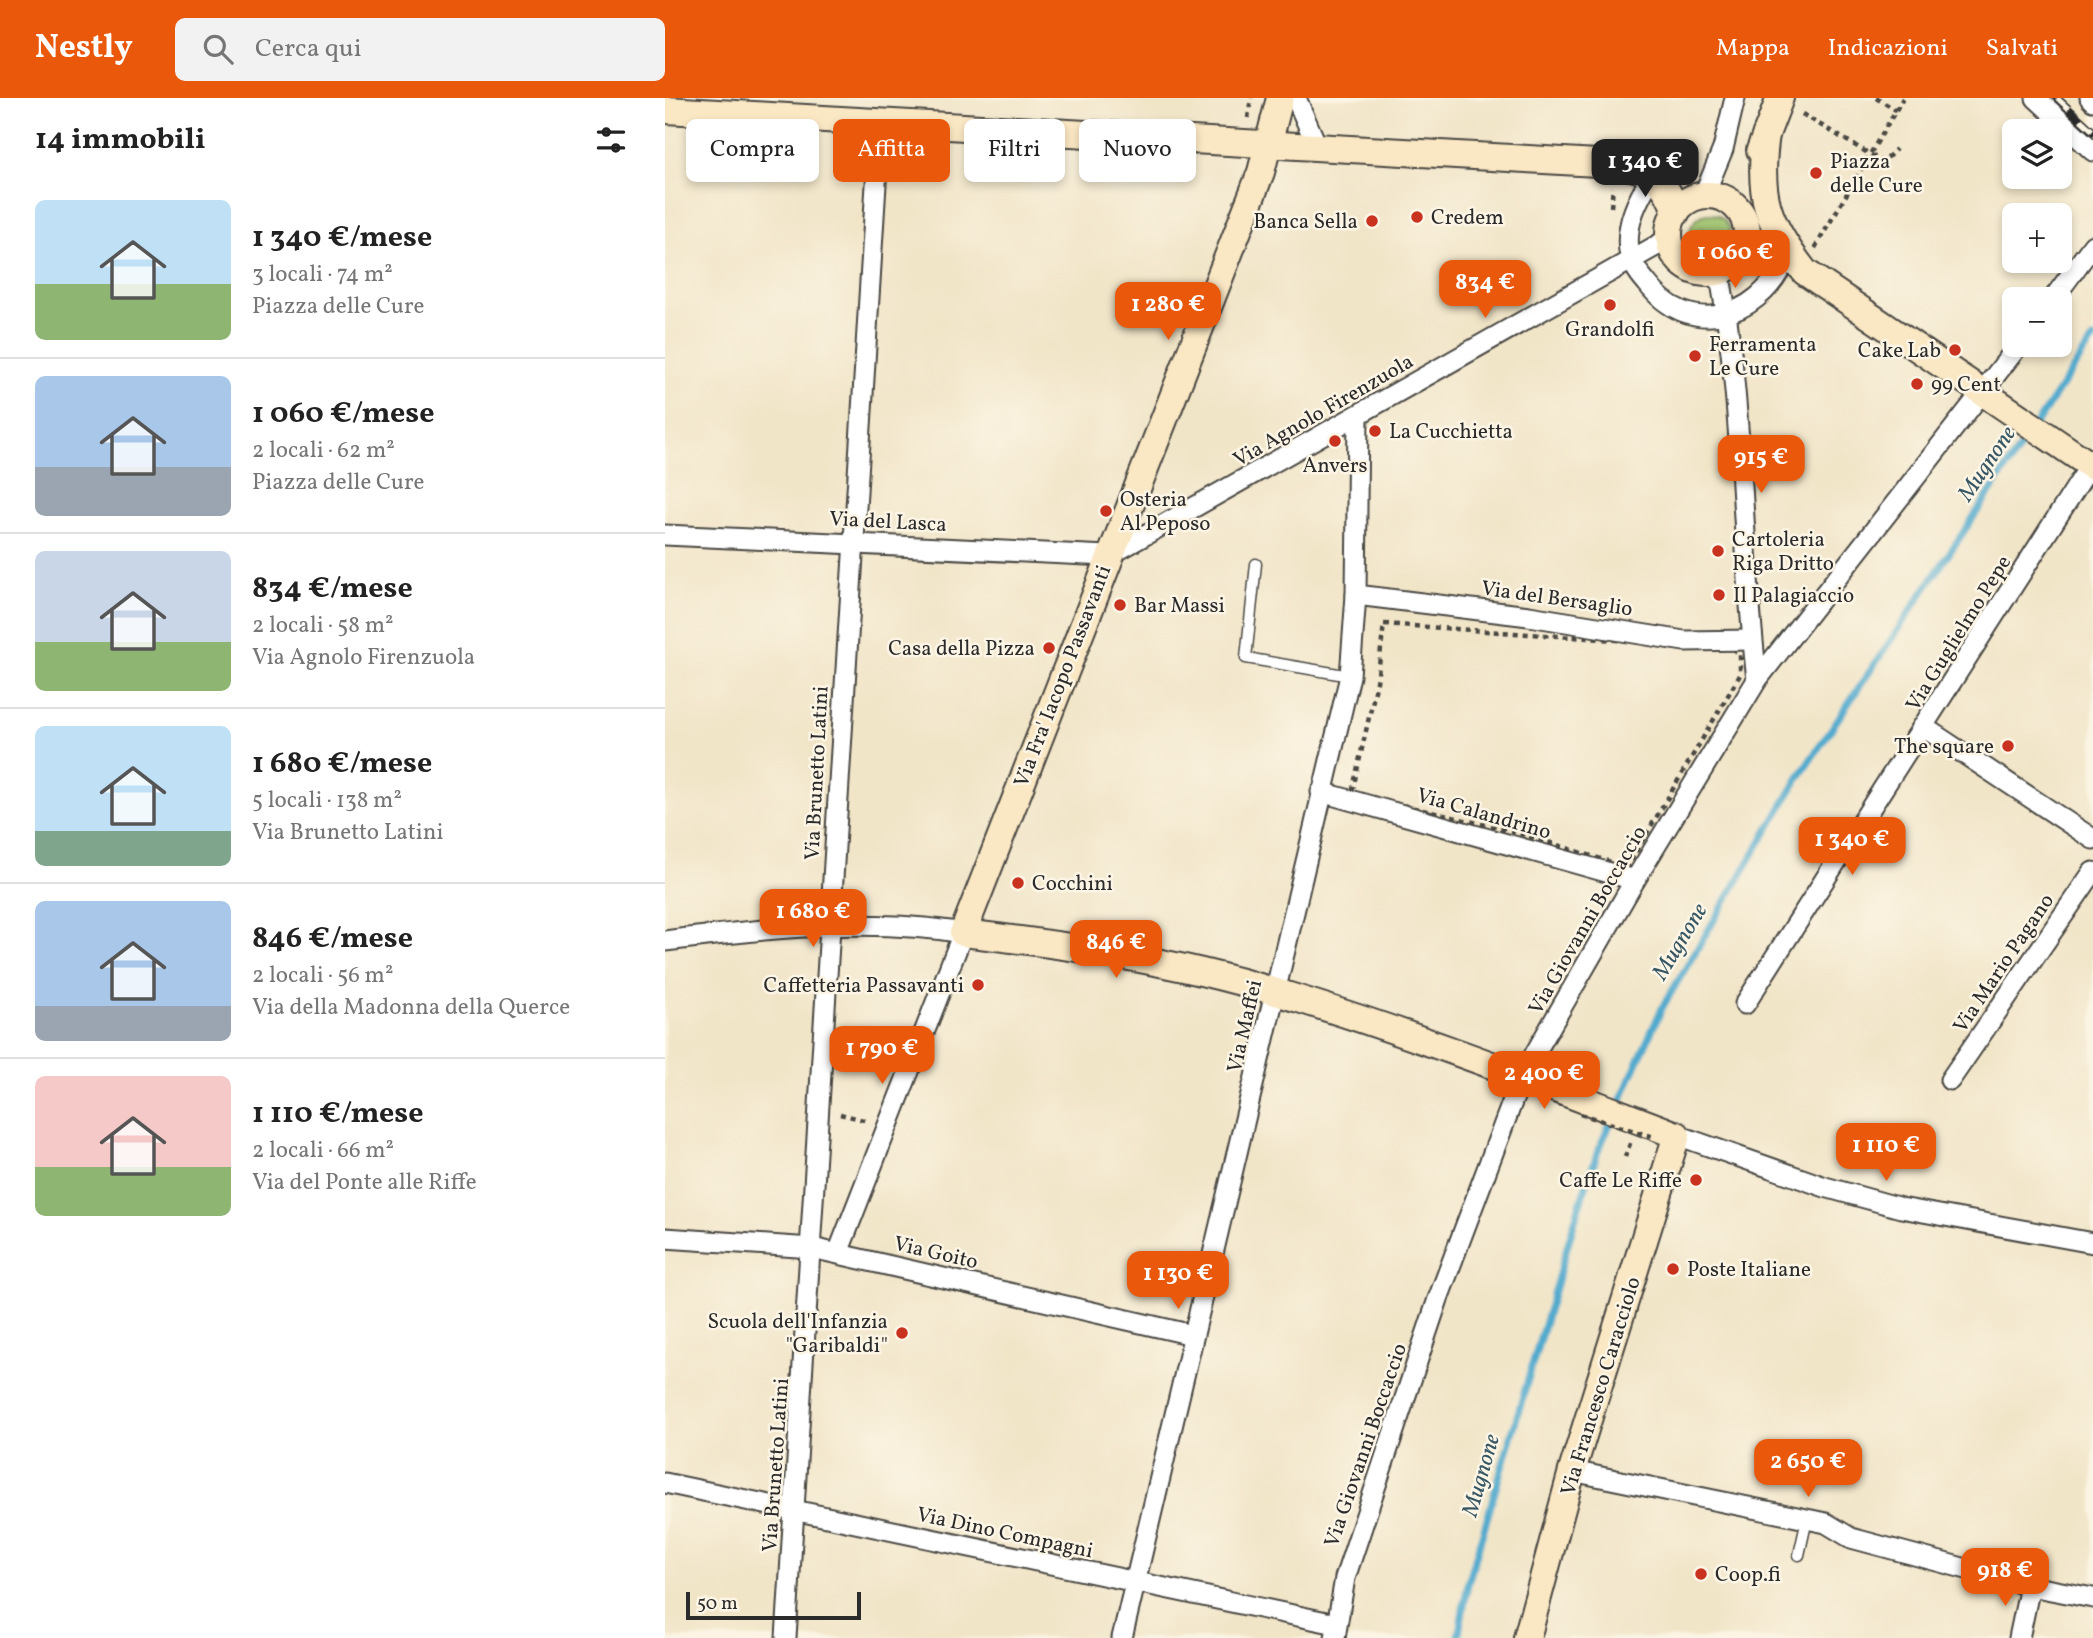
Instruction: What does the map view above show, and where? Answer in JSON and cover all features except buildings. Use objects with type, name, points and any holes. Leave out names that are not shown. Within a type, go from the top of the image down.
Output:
[{"type":"street","name":"Via Fra' Iacopo Passavanti","points":[[838,1253],[1271,142],[1280,98]]},
{"type":"street","points":[[1296,98],[1317,146]]},
{"type":"street","points":[[1704,195],[1723,149],[1735,98]]},
{"type":"street","points":[[2036,98],[2093,151]]},
{"type":"street","points":[[1736,206],[1766,134],[1793,102]]},
{"type":"street","points":[[665,110],[745,106],[870,119]]},
{"type":"street","points":[[950,124],[1271,142],[1643,172],[1670,192],[1673,225],[1677,257],[1687,267],[1697,271],[1719,271],[1739,258],[1747,236],[1745,220],[1736,206],[1721,197],[1704,195],[1689,200],[1673,225],[1631,258]]},
{"type":"street","points":[[1766,134],[1761,175],[1766,202],[1778,233],[1803,261]]},
{"type":"street","points":[[1643,172],[1631,219],[1631,258],[1655,294],[1667,304],[1696,315],[1727,314],[1759,296],[1803,261]]},
{"type":"street","name":"Via Brunetto Latini","points":[[786,1638],[876,182]]},
{"type":"street","points":[[1747,236],[1803,261],[2016,416],[2092,465]]},
{"type":"street","points":[[2062,287],[2093,244]]},
{"type":"street","name":"Via Agnolo Firenzuola","points":[[1108,556],[1358,416],[1631,258]]},
{"type":"street","points":[[1719,271],[1727,314],[1757,680]]},
{"type":"street","name":"Via Giovanni Boccaccio","points":[[1335,1631],[1345,1578],[1438,1299],[1522,1076],[1635,880],[1757,680],[2010,357]]},
{"type":"street","name":"Via Maffei","points":[[1122,1638],[1350,677],[1356,595],[1358,416]]},
{"type":"street","name":"Via Guglielmo Pepe","points":[[1745,1004],[2092,465]]},
{"type":"street","name":"Via del Lasca","points":[[665,535],[1108,556]]},
{"type":"street","name":"Via del Bersaglio","points":[[1356,595],[1529,616],[1684,640],[1752,640]]},
{"type":"street","points":[[1925,727],[2093,839]]},
{"type":"street","name":"Via Calandrino","points":[[1321,792],[1635,880]]},
{"type":"street","name":"Via Mario Pagano","points":[[1950,1080],[2093,872]]},
{"type":"street","points":[[665,941],[736,932],[922,928],[1139,960],[1275,992],[1522,1076],[1582,1107],[1825,1187],[1901,1208],[2093,1243]]},
{"type":"street","name":"Via Francesco Caracciolo","points":[[1527,1638],[1662,1133]]},
{"type":"street","name":"Via Goito","points":[[665,1238],[812,1248],[1193,1335]]},
{"type":"street","points":[[1572,1471],[1807,1519],[1837,1528],[1851,1538],[2030,1586],[2093,1598]]},
{"type":"street","name":"Via Dino Compagni","points":[[665,1483],[1136,1582],[1335,1631]]},
{"type":"street","points":[[2019,1638],[2030,1586]]},
{"type":"lane","points":[[1256,564],[1246,658],[1350,677]]},
{"type":"lane","points":[[1799,1555],[1807,1519]]},
{"type":"path","points":[[1247,120],[1251,98]]},
{"type":"path","points":[[1876,98],[1896,110]]},
{"type":"path","points":[[1803,261],[1903,98]]},
{"type":"path","points":[[1793,102],[1802,114],[1883,162],[1896,149]]},
{"type":"path","points":[[1797,126],[1802,114]]},
{"type":"path","points":[[1803,261],[1804,243]]},
{"type":"path","points":[[1352,793],[1377,682],[1384,624],[1732,648]]},
{"type":"path","points":[[1582,1107],[1662,1133]]},
{"type":"green space","points":[[1710,214],[1724,220],[1730,234],[1724,248],[1710,254],[1696,248],[1690,234],[1696,220]]},
{"type":"waterway","name":"Mugnone","points":[[1458,1638],[1468,1583],[1577,1213],[1598,1151],[1662,1008],[1801,774],[2093,339]]},
{"type":"railway","points":[[2057,98],[2093,131]]},
{"type":"place","name":"Piazza delle Cure","points":[[1816,173]]},
{"type":"place","name":"Credem","points":[[1417,217]]},
{"type":"place","name":"Banca Sella","points":[[1372,221]]},
{"type":"place","name":"Grandolfi","points":[[1610,305]]},
{"type":"place","name":"Cake Lab","points":[[1955,350]]},
{"type":"place","name":"Ferramenta Le Cure","points":[[1695,356]]},
{"type":"place","name":"99 Cent","points":[[1917,384]]},
{"type":"place","name":"La Cucchietta","points":[[1375,431]]},
{"type":"place","name":"Anvers","points":[[1335,441]]},
{"type":"place","name":"Osteria Al Peposo","points":[[1106,511]]},
{"type":"place","name":"Cartoleria Riga Dritto","points":[[1718,551]]},
{"type":"place","name":"Il Palagiaccio","points":[[1719,595]]},
{"type":"place","name":"Bar Massi","points":[[1120,605]]},
{"type":"place","name":"Casa della Pizza","points":[[1049,648]]},
{"type":"place","name":"The square","points":[[2008,746]]},
{"type":"place","name":"Cocchini","points":[[1018,883]]},
{"type":"place","name":"Caffetteria Passavanti","points":[[978,985]]},
{"type":"place","name":"Caffe Le Riffe","points":[[1696,1180]]},
{"type":"place","name":"Poste Italiane","points":[[1673,1269]]},
{"type":"place","name":"Scuola dell'Infanzia \"Garibaldi\"","points":[[902,1333]]},
{"type":"place","name":"Coop.fi","points":[[1701,1574]]}]
